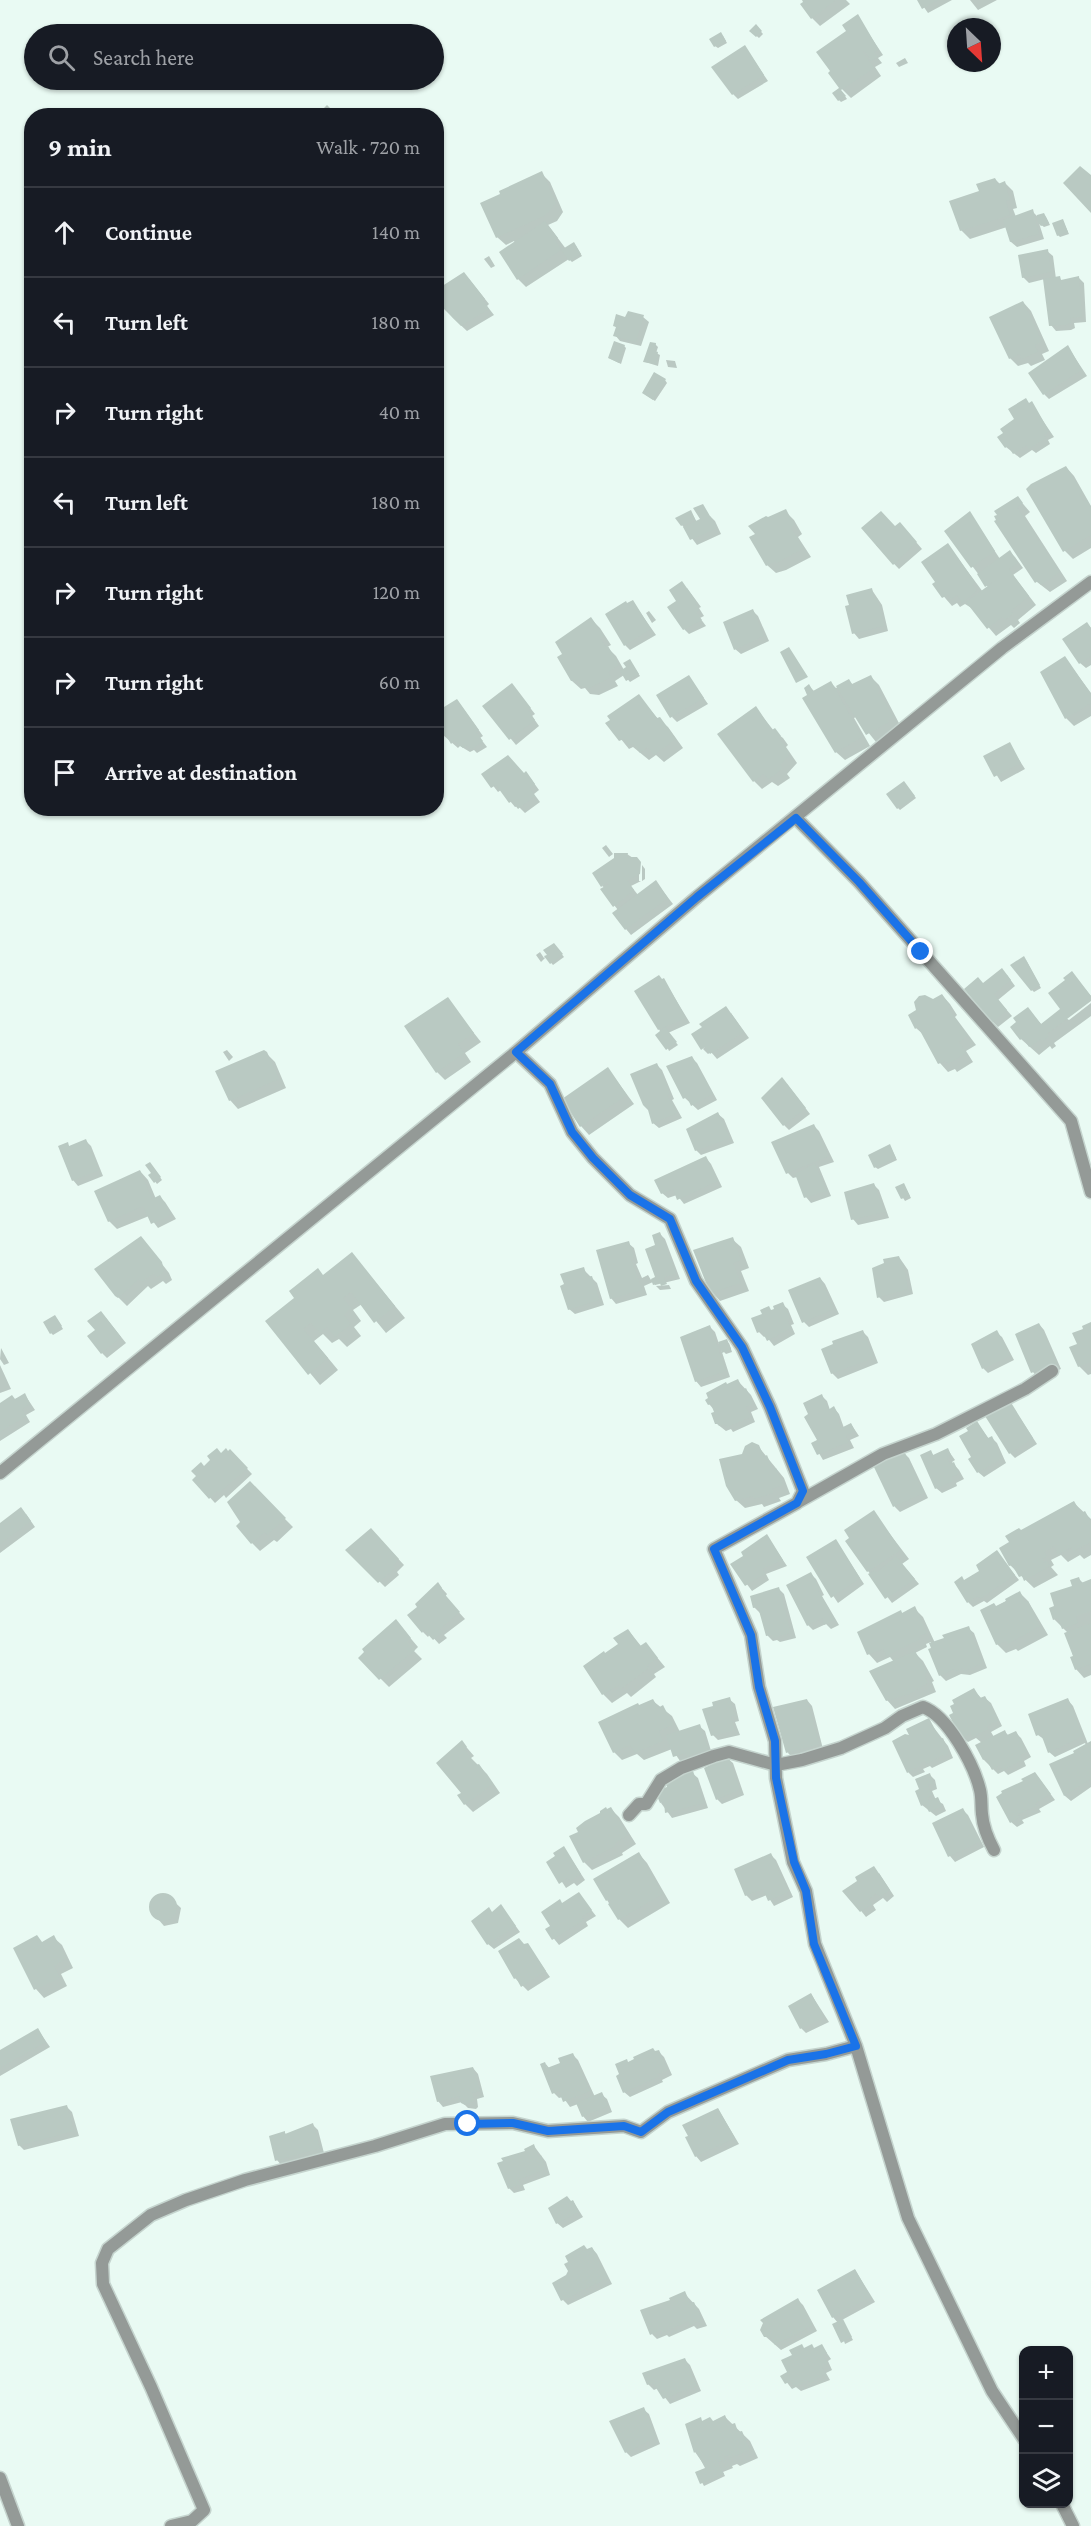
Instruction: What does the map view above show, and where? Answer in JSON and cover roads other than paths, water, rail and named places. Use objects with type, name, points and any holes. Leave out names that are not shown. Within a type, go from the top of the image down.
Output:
[{"type":"street","points":[[0,1473],[516,1052],[697,897],[1002,648],[1091,582]]},
{"type":"street","points":[[796,818],[859,882],[1071,1121],[1091,1192]]},
{"type":"street","points":[[516,1052],[550,1084],[572,1132],[593,1158],[630,1195],[670,1219],[696,1281],[742,1347],[770,1407],[803,1491],[797,1503]]},
{"type":"street","points":[[1019,2433],[992,2391],[908,2218],[856,2046],[814,1944],[806,1891],[791,1851],[776,1778],[775,1741],[759,1687],[751,1635],[714,1549],[883,1454],[936,1434],[1025,1389],[1052,1371]]},
{"type":"street","points":[[629,1815],[639,1804],[646,1804],[661,1780],[681,1768],[729,1752],[776,1765],[841,1748],[923,1707],[934,1711],[940,1718],[974,1770],[981,1793],[982,1817],[994,1850]]},
{"type":"street","points":[[171,2526],[192,2521],[204,2510],[103,2284],[102,2263],[108,2249],[151,2215],[245,2180],[375,2146],[445,2124],[513,2123],[548,2131],[624,2126],[641,2132],[668,2112],[788,2060],[856,2046]]},
{"type":"street","points":[[0,2478],[18,2526]]},
{"type":"street","points":[[1064,2508],[1073,2526]]}]
